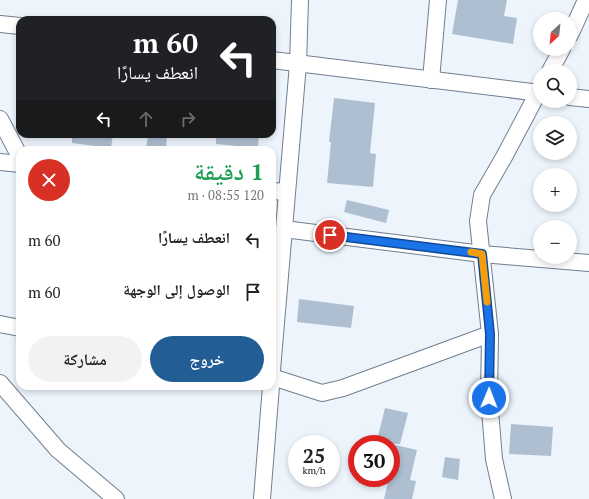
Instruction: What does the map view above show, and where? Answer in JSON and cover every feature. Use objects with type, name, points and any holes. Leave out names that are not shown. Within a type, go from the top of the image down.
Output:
[{"type":"street","points":[[276,323],[284,229],[279,192],[298,64],[300,0]]},
{"type":"street","points":[[431,80],[438,0]]},
{"type":"street","points":[[577,20],[586,0]]},
{"type":"street","points":[[0,24],[16,26]]},
{"type":"street","points":[[276,61],[533,91]]},
{"type":"street","points":[[577,98],[589,99]]},
{"type":"street","points":[[503,499],[494,459],[489,398],[490,334],[478,220],[482,195],[533,103]]},
{"type":"street","points":[[0,119],[16,149]]},
{"type":"street","points":[[0,162],[16,164]]},
{"type":"street","points":[[284,229],[482,254],[589,263]]},
{"type":"street","points":[[0,324],[16,327]]},
{"type":"street","points":[[276,378],[322,393],[343,388],[490,334]]},
{"type":"street","points":[[0,383],[58,450],[116,499]]},
{"type":"street","points":[[262,499],[271,390]]},
{"type":"building","points":[[458,0],[507,0],[504,16],[517,18],[513,44],[452,34]]},
{"type":"building","points":[[334,98],[375,103],[370,153],[376,154],[373,187],[327,183],[331,142],[329,142]]},
{"type":"building","points":[[72,138],[112,138],[111,146],[95,146],[72,143]]},
{"type":"building","points":[[148,138],[167,138],[166,146],[146,146]]},
{"type":"building","points":[[216,138],[259,138],[258,146],[216,144]]},
{"type":"building","points":[[347,200],[389,210],[386,223],[344,212]]},
{"type":"building","points":[[299,299],[354,306],[351,328],[297,322]]},
{"type":"building","points":[[385,408],[408,413],[400,444],[400,435],[378,435]]},
{"type":"building","points":[[511,424],[553,427],[551,456],[509,454]]},
{"type":"building","points":[[400,446],[417,450],[410,480],[416,481],[412,499],[384,499],[387,487],[400,487]]},
{"type":"building","points":[[445,457],[460,459],[458,480],[442,477]]},
{"type":"slow traffic","points":[[471,252],[482,254],[487,302]]},
{"type":"route","points":[[330,235],[482,254],[490,334],[489,398]]}]
